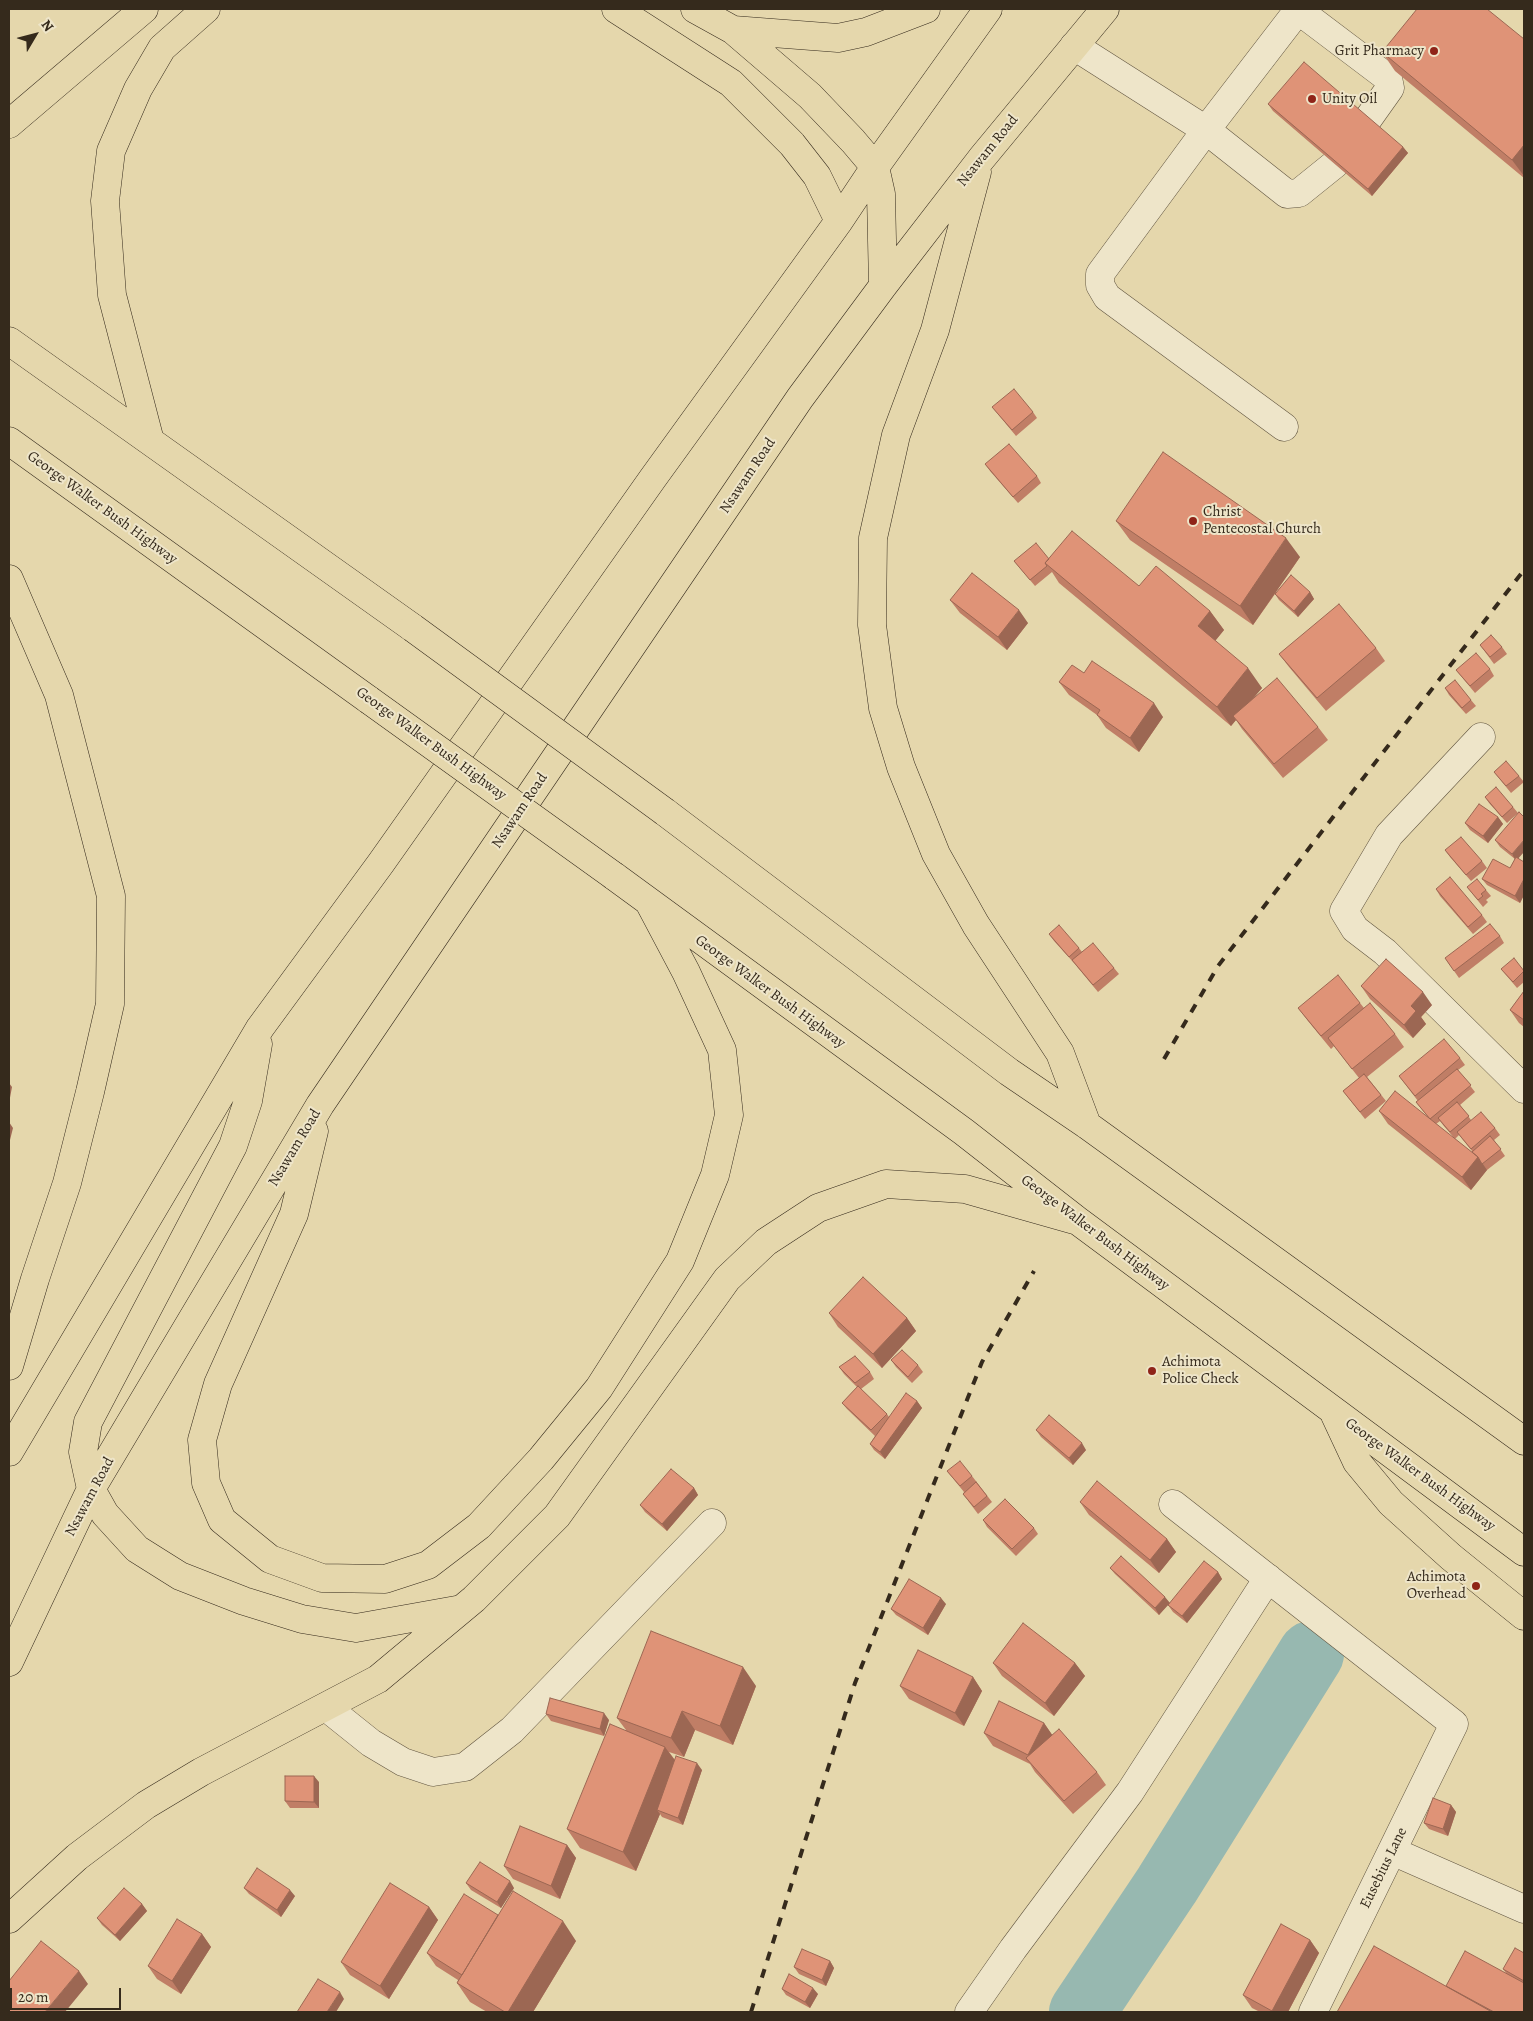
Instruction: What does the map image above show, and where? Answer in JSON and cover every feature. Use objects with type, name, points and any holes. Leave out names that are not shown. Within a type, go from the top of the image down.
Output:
[{"type":"highway","points":[[150,441],[112,295],[105,201],[110,159],[138,89],[162,48],[206,9]]},
{"type":"highway","points":[[616,9],[731,83],[792,144],[817,176],[839,221]]},
{"type":"highway","points":[[695,9],[734,30],[810,96],[875,167],[881,194],[883,286]]},
{"type":"highway","points":[[734,30],[838,38],[866,32],[926,9]]},
{"type":"highway","points":[[9,1452],[260,1028],[381,863],[647,486],[839,221],[875,167],[988,9]]},
{"type":"highway","name":"Nsawam Road","points":[[9,1662],[91,1489],[320,1105],[800,398],[981,159],[1105,9]]},
{"type":"highway","points":[[9,124],[136,11]]},
{"type":"highway","points":[[981,159],[935,330],[896,435],[873,538],[872,625],[883,708],[901,767],[936,854],[976,925],[1060,1053],[1087,1125]]},
{"type":"highway","points":[[9,340],[413,628],[665,812],[1009,1072],[1087,1125],[1524,1441]]},
{"type":"highway","name":"George Walker Bush Highway","points":[[9,441],[614,876],[964,1132],[1078,1221],[1524,1552]]},
{"type":"highway","points":[[9,579],[59,695],[111,896],[110,1004],[67,1183],[35,1279],[9,1366]]},
{"type":"highway","points":[[320,1105],[294,1214],[218,1384],[202,1440],[206,1484],[222,1520],[270,1559],[322,1578],[385,1579],[428,1565],[478,1526],[541,1459],[599,1388],[680,1261],[715,1175],[729,1115],[722,1050],[686,972],[650,904]]},
{"type":"highway","points":[[260,1028],[248,1102],[233,1146],[88,1422],[83,1452],[91,1489],[104,1514],[137,1550],[180,1576],[244,1602],[302,1618],[356,1628],[463,1608]]},
{"type":"highway","points":[[9,1919],[77,1857],[146,1805],[201,1772],[378,1679],[463,1608],[506,1569],[557,1516],[727,1279],[766,1242],[818,1208],[886,1184],[965,1189],[1078,1221]]},
{"type":"highway","points":[[1333,1412],[1357,1462],[1391,1502],[1451,1557],[1524,1616]]},
{"type":"lane","points":[[1284,427],[1106,297],[1100,285],[1100,274],[1206,130],[1299,9],[1388,78],[1390,88],[1368,119]]},
{"type":"lane","points":[[1074,46],[1206,130],[1287,194],[1299,193],[1335,164]]},
{"type":"lane","points":[[1481,737],[1389,835],[1344,911],[1355,929],[1385,952],[1524,1088]]},
{"type":"lane","points":[[969,2012],[1013,1949],[1130,1792],[1268,1578],[1172,1504]]},
{"type":"lane","points":[[326,1707],[371,1743],[403,1762],[433,1772],[465,1767],[512,1730],[712,1523]]},
{"type":"lane","name":"Eusebius Lane","points":[[1268,1578],[1454,1724],[1313,2012]]},
{"type":"lane","points":[[1392,1851],[1524,1909]]},
{"type":"building","points":[[1417,9],[1487,9],[1524,39],[1524,145],[1512,160],[1382,52]]},
{"type":"building","points":[[1304,62],[1403,147],[1368,189],[1268,104]]},
{"type":"building","points":[[1014,389],[1033,412],[1012,430],[992,407]]},
{"type":"building","points":[[1009,444],[1037,476],[1013,497],[985,464]]},
{"type":"building","points":[[1163,452],[1286,538],[1240,606],[1116,521]]},
{"type":"building","points":[[1072,531],[1139,586],[1156,566],[1210,611],[1198,626],[1248,668],[1217,707],[1045,563]]},
{"type":"building","points":[[1036,543],[1049,559],[1045,563],[1047,566],[1030,580],[1014,561]]},
{"type":"building","points":[[972,573],[1019,610],[998,637],[950,600]]},
{"type":"building","points":[[1291,575],[1310,592],[1294,611],[1275,594]]},
{"type":"building","points":[[1339,604],[1376,648],[1317,698],[1279,654]]},
{"type":"building","points":[[1491,635],[1502,647],[1490,657],[1480,645]]},
{"type":"building","points":[[1476,653],[1490,669],[1470,686],[1456,670]]},
{"type":"building","points":[[1092,661],[1154,703],[1130,738],[1097,715],[1100,710],[1059,682],[1072,665],[1084,673]]},
{"type":"building","points":[[1277,678],[1318,727],[1274,764],[1233,716]]},
{"type":"building","points":[[1455,680],[1471,700],[1462,708],[1445,688]]},
{"type":"building","points":[[1506,761],[1519,776],[1506,786],[1494,772]]},
{"type":"building","points":[[1496,787],[1513,807],[1502,817],[1485,797]]},
{"type":"building","points":[[1479,804],[1498,817],[1483,836],[1465,823]]},
{"type":"building","points":[[1519,812],[1524,817],[1524,840],[1512,854],[1495,840]]},
{"type":"building","points":[[1461,837],[1482,861],[1466,875],[1445,850]]},
{"type":"building","points":[[1516,857],[1524,862],[1524,879],[1515,896],[1482,879],[1493,859],[1510,868]]},
{"type":"building","points":[[1450,877],[1482,915],[1468,927],[1436,889]]},
{"type":"building","points":[[1477,879],[1486,890],[1478,900],[1467,887]]},
{"type":"building","points":[[1490,924],[1500,936],[1454,971],[1445,958]]},
{"type":"building","points":[[1059,925],[1079,948],[1069,957],[1049,934]]},
{"type":"building","points":[[1093,943],[1114,968],[1093,985],[1072,960]]},
{"type":"building","points":[[1514,958],[1524,971],[1513,982],[1501,969]]},
{"type":"building","points":[[1386,959],[1423,992],[1411,1006],[1416,1011],[1404,1025],[1361,986]]},
{"type":"building","points":[[1338,975],[1360,1003],[1321,1036],[1298,1008]]},
{"type":"building","points":[[1524,991],[1524,1020],[1510,1010]]},
{"type":"building","points":[[1370,1003],[1395,1034],[1352,1069],[1328,1038]]},
{"type":"building","points":[[1444,1039],[1460,1058],[1415,1096],[1399,1076]]},
{"type":"building","points":[[1457,1069],[1471,1085],[1430,1119],[1416,1102]]},
{"type":"building","points":[[1364,1074],[1381,1095],[1360,1112],[1343,1091]]},
{"type":"building","points":[[1395,1091],[1478,1157],[1462,1177],[1379,1111]]},
{"type":"building","points":[[1457,1102],[1469,1116],[1450,1132],[1438,1118]]},
{"type":"building","points":[[1481,1112],[1495,1128],[1471,1149],[1457,1132]]},
{"type":"building","points":[[1490,1136],[1501,1149],[1482,1164],[1472,1152]]},
{"type":"building","points":[[863,1277],[907,1318],[873,1354],[829,1313]]},
{"type":"building","points":[[902,1350],[918,1365],[908,1377],[891,1360]]},
{"type":"building","points":[[855,1356],[870,1372],[855,1383],[839,1367]]},
{"type":"building","points":[[858,1386],[887,1414],[871,1430],[842,1403]]},
{"type":"building","points":[[906,1393],[917,1401],[880,1452],[870,1444]]},
{"type":"building","points":[[1049,1415],[1082,1443],[1069,1458],[1036,1430]]},
{"type":"building","points":[[960,1461],[972,1476],[960,1486],[947,1471]]},
{"type":"building","points":[[671,1469],[694,1488],[662,1524],[640,1505]]},
{"type":"building","points":[[1097,1481],[1167,1539],[1150,1560],[1080,1502]]},
{"type":"building","points":[[976,1482],[987,1496],[974,1507],[963,1494]]},
{"type":"building","points":[[1005,1499],[1034,1528],[1012,1549],[983,1520]]},
{"type":"building","points":[[1121,1556],[1165,1597],[1155,1608],[1110,1568]]},
{"type":"building","points":[[1204,1561],[1218,1572],[1182,1616],[1168,1605]]},
{"type":"building","points":[[909,1579],[941,1598],[923,1628],[891,1609]]},
{"type":"building","points":[[1023,1623],[1075,1663],[1045,1703],[993,1663]]},
{"type":"building","points":[[651,1631],[743,1667],[720,1726],[682,1711],[671,1738],[617,1718]]},
{"type":"building","points":[[918,1650],[973,1677],[955,1713],[900,1686]]},
{"type":"building","points":[[550,1698],[604,1713],[600,1729],[546,1714]]},
{"type":"building","points":[[999,1701],[1044,1723],[1028,1755],[984,1733]]},
{"type":"building","points":[[610,1724],[665,1747],[623,1852],[567,1829]]},
{"type":"building","points":[[1059,1729],[1097,1772],[1064,1801],[1026,1758]]},
{"type":"building","points":[[676,1756],[697,1763],[678,1818],[657,1810]]},
{"type":"building","points":[[285,1776],[314,1776],[314,1802],[285,1801]]},
{"type":"building","points":[[1433,1798],[1451,1805],[1443,1829],[1424,1823]]},
{"type":"building","points":[[520,1826],[567,1845],[551,1886],[504,1866]]},
{"type":"building","points":[[480,1862],[510,1881],[497,1902],[466,1883]]},
{"type":"building","points":[[257,1868],[290,1890],[277,1910],[244,1888]]},
{"type":"building","points":[[390,1883],[429,1907],[380,1986],[341,1962]]},
{"type":"building","points":[[124,1888],[142,1904],[115,1935],[97,1918]]},
{"type":"building","points":[[513,1891],[563,1921],[508,2012],[505,2012],[457,1983]]},
{"type":"building","points":[[464,1894],[498,1915],[462,1975],[427,1953]]},
{"type":"building","points":[[177,1919],[202,1934],[172,1981],[148,1966]]},
{"type":"building","points":[[1281,1924],[1310,1940],[1272,2011],[1243,1995]]},
{"type":"building","points":[[41,1941],[79,1971],[45,2012],[9,2012],[9,1981]]},
{"type":"building","points":[[1374,1946],[1492,2012],[1337,2012]]},
{"type":"building","points":[[1515,1948],[1524,1953],[1524,1981],[1503,1969]]},
{"type":"building","points":[[802,1949],[830,1961],[822,1980],[794,1967]]},
{"type":"building","points":[[1465,1951],[1524,1983],[1524,2012],[1494,2012],[1446,1986]]},
{"type":"building","points":[[789,1974],[813,1988],[805,2002],[782,1989]]},
{"type":"building","points":[[318,1979],[340,1992],[327,2012],[297,2012]]},
{"type":"waterway","points":[[1082,2012],[1167,1885],[1311,1654]]},
{"type":"railway","points":[[1164,1059],[1218,966],[1524,570]]},
{"type":"railway","points":[[751,2012],[855,1683],[982,1362],[1034,1271]]},
{"type":"place","name":"Grit Pharmacy","points":[[1434,51]]},
{"type":"place","name":"Unity Oil","points":[[1312,99]]},
{"type":"place","name":"Christ Pentecostal Church","points":[[1193,521]]},
{"type":"place","name":"Achimota Police Check","points":[[1152,1371]]},
{"type":"place","name":"Achimota Overhead","points":[[1476,1586]]}]
